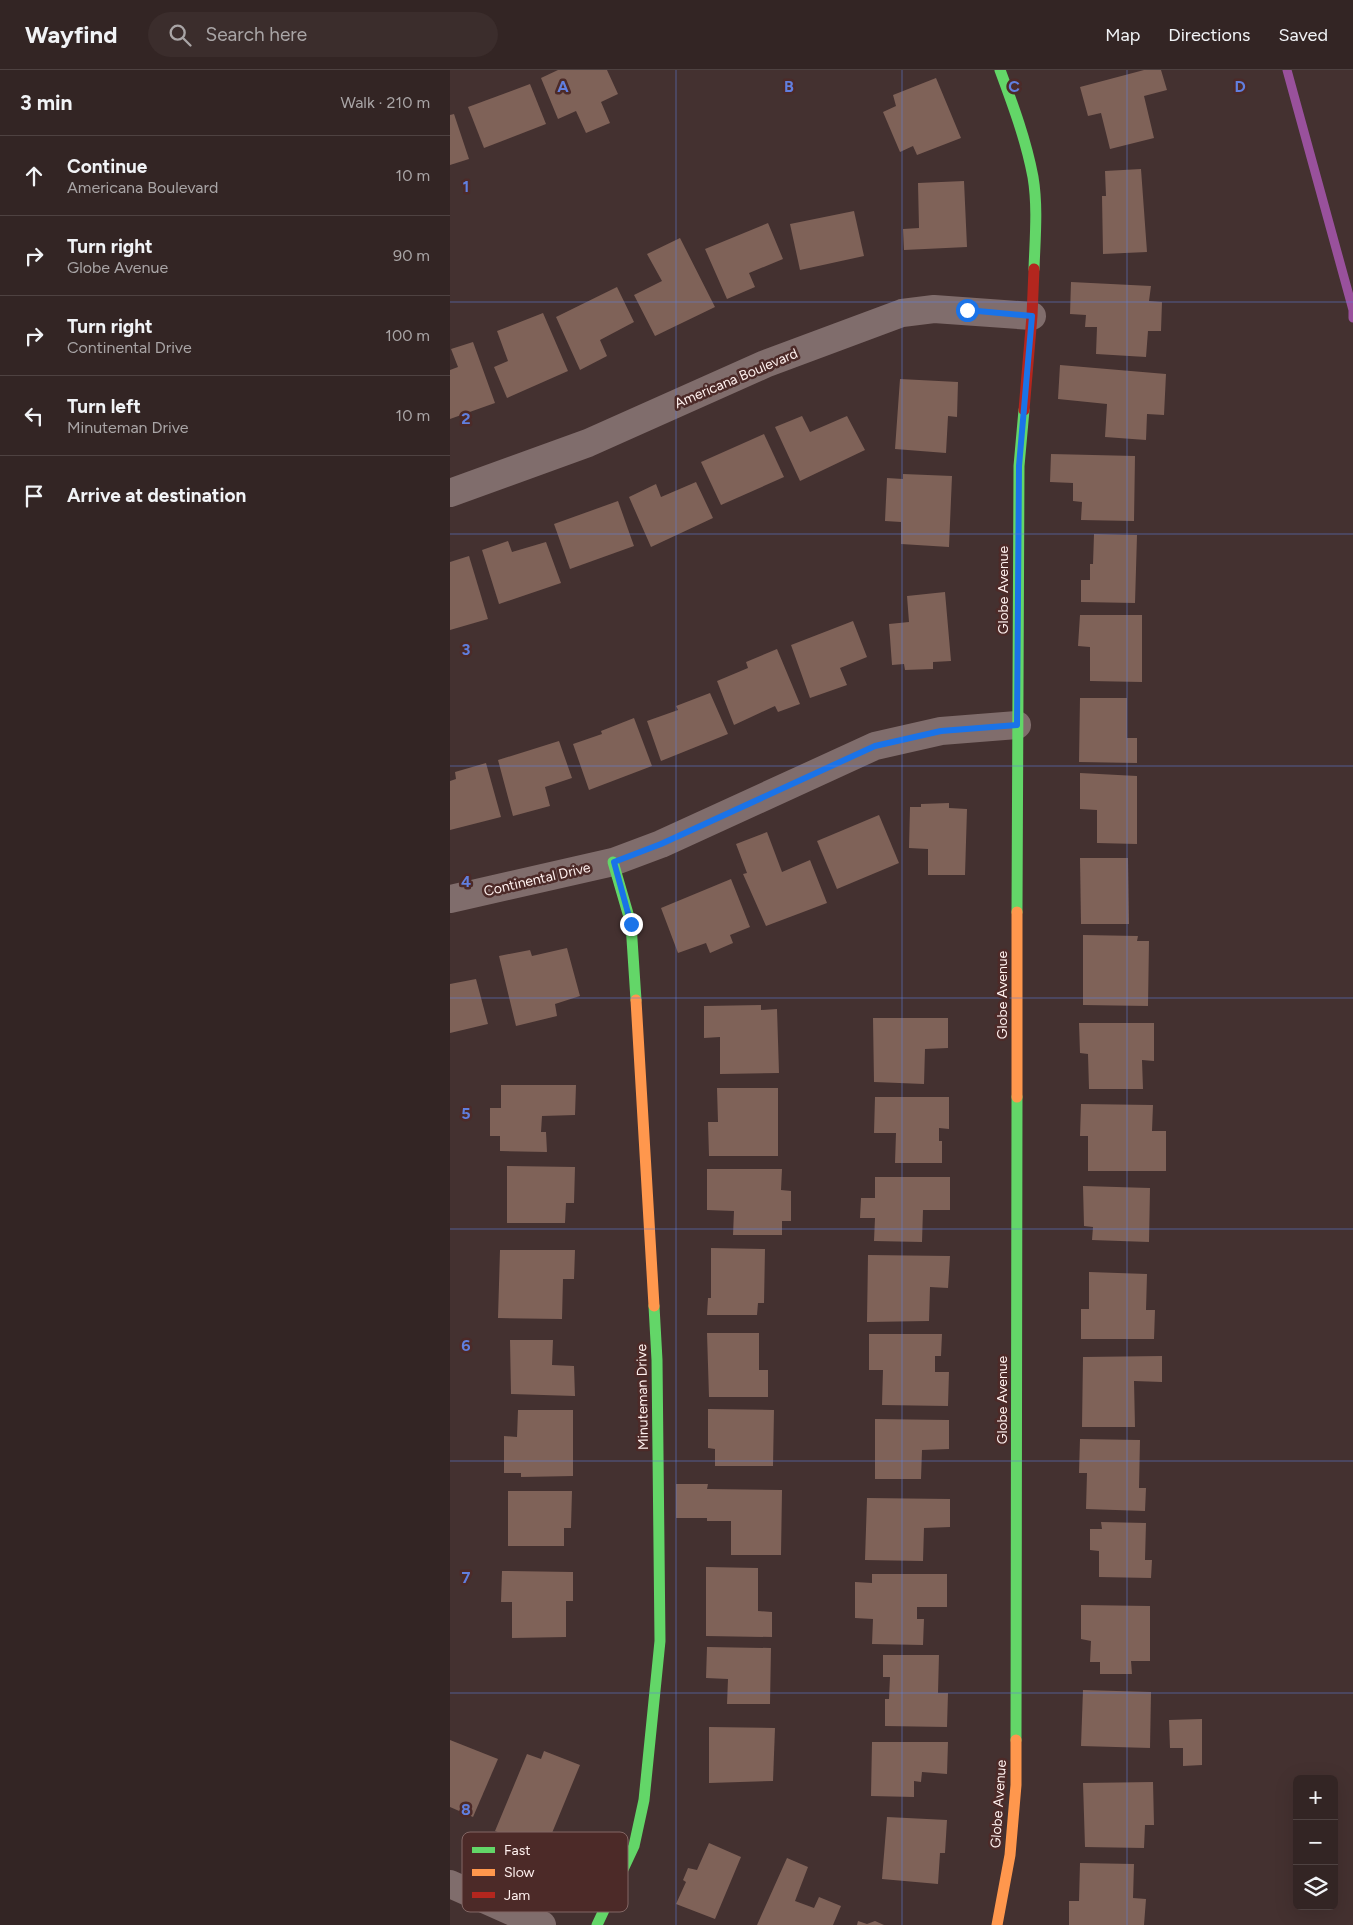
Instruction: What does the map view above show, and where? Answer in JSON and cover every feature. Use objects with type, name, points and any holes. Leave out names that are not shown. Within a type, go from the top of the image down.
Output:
[{"type":"street","name":"Globe Avenue","points":[[997,1925],[1010,1855],[1017,1748],[1017,725],[1019,466],[1032,316],[1036,215],[1033,178],[1014,108],[1000,70]]},
{"type":"street","name":"Americana Boulevard","points":[[450,493],[588,443],[765,364],[902,312],[934,309],[1032,316]]},
{"type":"street","name":"Continental Drive","points":[[450,899],[614,862],[661,844],[875,746],[941,731],[1017,725]]},
{"type":"street","name":"Minuteman Drive","points":[[614,862],[631,924],[657,1360],[660,1641],[644,1800],[634,1846],[628,1859]]},
{"type":"street","points":[[450,1884],[462,1889]]},
{"type":"street","points":[[513,1912],[542,1925]]},
{"type":"street","name":"Minuteman Drive","points":[[597,1925],[603,1912]]},
{"type":"building","points":[[558,70],[607,70],[618,94],[601,102],[610,123],[586,133],[576,111],[558,119],[541,78]]},
{"type":"building","points":[[1144,70],[1161,70],[1167,90],[1144,96],[1154,138],[1110,149],[1101,113],[1088,116],[1080,87]]},
{"type":"building","points":[[936,78],[961,138],[917,155],[913,146],[900,152],[883,112],[896,106],[893,95]]},
{"type":"building","points":[[530,84],[546,124],[484,148],[468,107]]},
{"type":"building","points":[[454,114],[469,159],[450,165],[450,115]]},
{"type":"building","points":[[1141,169],[1147,252],[1103,254],[1102,196],[1106,196],[1105,171]]},
{"type":"building","points":[[964,181],[967,247],[904,250],[903,229],[919,228],[918,183]]},
{"type":"building","points":[[854,211],[864,256],[800,270],[790,224]]},
{"type":"building","points":[[768,223],[783,259],[749,273],[755,287],[727,299],[705,249]]},
{"type":"building","points":[[680,238],[715,307],[655,336],[634,295],[662,281],[647,254]]},
{"type":"building","points":[[1071,282],[1151,286],[1149,301],[1162,302],[1161,331],[1148,331],[1146,357],[1096,354],[1097,327],[1085,327],[1086,315],[1070,314]]},
{"type":"building","points":[[617,287],[634,322],[600,340],[607,356],[580,370],[556,317]]},
{"type":"building","points":[[543,313],[568,371],[507,398],[494,367],[508,361],[497,331]]},
{"type":"building","points":[[473,342],[495,403],[450,419],[450,370],[458,367],[451,349]]},
{"type":"building","points":[[1060,365],[1166,374],[1164,415],[1147,414],[1146,440],[1105,437],[1107,404],[1058,399]]},
{"type":"building","points":[[900,379],[958,382],[957,417],[948,416],[946,453],[895,449]]},
{"type":"building","points":[[802,416],[810,432],[847,416],[865,450],[800,481],[775,427]]},
{"type":"building","points":[[764,434],[784,477],[721,505],[701,462]]},
{"type":"building","points":[[1051,454],[1135,456],[1134,521],[1081,520],[1082,502],[1073,501],[1073,483],[1050,482]]},
{"type":"building","points":[[903,474],[952,476],[949,547],[901,544],[901,522],[885,521],[887,478],[903,479]]},
{"type":"building","points":[[696,482],[713,518],[651,547],[629,497],[656,484],[661,497]]},
{"type":"building","points":[[618,501],[634,546],[570,569],[554,524]]},
{"type":"building","points":[[1094,534],[1137,535],[1135,603],[1081,602],[1081,580],[1090,580],[1090,564],[1093,564]]},
{"type":"building","points":[[508,541],[512,552],[546,542],[561,583],[499,604],[482,550]]},
{"type":"building","points":[[469,556],[488,619],[450,630],[450,562]]},
{"type":"building","points":[[945,592],[951,661],[933,662],[933,669],[905,670],[904,664],[892,665],[889,624],[909,622],[907,596]]},
{"type":"building","points":[[1080,615],[1142,615],[1142,682],[1090,681],[1090,647],[1078,646]]},
{"type":"building","points":[[853,621],[867,657],[840,668],[847,685],[810,698],[791,645]]},
{"type":"building","points":[[777,649],[800,704],[778,712],[775,706],[734,725],[717,681],[748,668],[746,662]]},
{"type":"building","points":[[710,693],[728,734],[661,761],[647,721],[678,710],[676,706]]},
{"type":"building","points":[[1080,698],[1127,698],[1127,738],[1137,738],[1137,763],[1079,762]]},
{"type":"building","points":[[634,718],[652,766],[589,790],[573,744],[602,734],[601,731]]},
{"type":"building","points":[[559,741],[572,778],[545,787],[550,806],[513,816],[498,760]]},
{"type":"building","points":[[486,763],[501,817],[450,830],[450,781],[456,779],[455,772]]},
{"type":"building","points":[[1080,773],[1137,776],[1137,844],[1097,843],[1097,810],[1080,809]]},
{"type":"building","points":[[949,803],[949,808],[967,809],[965,875],[928,875],[928,849],[909,848],[910,807],[921,807],[921,804]]},
{"type":"building","points":[[879,815],[899,863],[837,889],[817,841]]},
{"type":"building","points":[[767,832],[782,872],[810,860],[827,903],[766,926],[743,874],[747,873],[736,844]]},
{"type":"building","points":[[1080,858],[1128,858],[1129,924],[1081,924]]},
{"type":"building","points":[[731,879],[750,927],[730,935],[733,943],[710,953],[706,943],[678,953],[661,908]]},
{"type":"building","points":[[1083,935],[1138,936],[1137,941],[1149,941],[1148,1006],[1083,1005]]},
{"type":"building","points":[[567,948],[580,996],[555,1004],[557,1016],[516,1026],[499,956],[530,950],[532,956]]},
{"type":"building","points":[[476,979],[488,1024],[450,1033],[450,984]]},
{"type":"building","points":[[761,1005],[761,1010],[777,1009],[779,1073],[720,1074],[720,1037],[704,1038],[704,1006]]},
{"type":"building","points":[[873,1018],[948,1018],[948,1048],[925,1049],[924,1084],[874,1082]]},
{"type":"building","points":[[1079,1023],[1154,1023],[1154,1061],[1142,1060],[1143,1089],[1089,1089],[1088,1054],[1080,1053]]},
{"type":"building","points":[[501,1085],[576,1085],[575,1115],[542,1116],[541,1132],[546,1132],[547,1152],[500,1151],[500,1136],[490,1136],[490,1108],[501,1108]]},
{"type":"building","points":[[717,1088],[778,1088],[778,1156],[709,1156],[708,1122],[718,1122]]},
{"type":"building","points":[[875,1097],[949,1097],[949,1129],[939,1128],[939,1141],[942,1141],[942,1163],[895,1163],[896,1133],[874,1133]]},
{"type":"building","points":[[1081,1104],[1153,1105],[1152,1131],[1166,1131],[1166,1171],[1088,1171],[1088,1136],[1080,1136]]},
{"type":"building","points":[[507,1166],[575,1167],[574,1203],[566,1203],[565,1223],[507,1223]]},
{"type":"building","points":[[707,1169],[782,1169],[781,1190],[791,1191],[791,1221],[782,1221],[782,1235],[733,1235],[734,1211],[707,1210]]},
{"type":"building","points":[[875,1177],[950,1177],[950,1210],[923,1210],[922,1242],[874,1241],[875,1218],[860,1218],[861,1198],[875,1198]]},
{"type":"building","points":[[1083,1186],[1150,1188],[1149,1242],[1092,1240],[1093,1227],[1084,1226]]},
{"type":"building","points":[[711,1248],[765,1249],[764,1303],[758,1303],[757,1315],[707,1315],[708,1298],[711,1298]]},
{"type":"building","points":[[500,1250],[575,1250],[574,1279],[563,1279],[562,1319],[498,1318]]},
{"type":"building","points":[[868,1255],[950,1256],[948,1288],[930,1287],[929,1321],[867,1322]]},
{"type":"building","points":[[1089,1272],[1147,1274],[1146,1310],[1155,1310],[1154,1339],[1081,1339],[1081,1309],[1089,1309]]},
{"type":"building","points":[[707,1333],[759,1333],[759,1370],[768,1370],[768,1397],[709,1397]]},
{"type":"building","points":[[869,1334],[942,1334],[941,1356],[935,1356],[935,1372],[949,1372],[948,1406],[882,1405],[883,1370],[869,1370]]},
{"type":"building","points":[[510,1340],[553,1340],[552,1365],[574,1366],[575,1396],[511,1394]]},
{"type":"building","points":[[1162,1356],[1162,1382],[1134,1381],[1135,1427],[1082,1427],[1083,1357]]},
{"type":"building","points":[[708,1409],[774,1410],[773,1466],[715,1466],[715,1449],[708,1448]]},
{"type":"building","points":[[518,1410],[573,1410],[573,1476],[521,1477],[521,1473],[504,1473],[504,1436],[517,1437]]},
{"type":"building","points":[[875,1419],[949,1420],[949,1449],[922,1450],[921,1479],[875,1479]]},
{"type":"building","points":[[1080,1439],[1140,1440],[1139,1488],[1146,1488],[1145,1511],[1086,1509],[1087,1473],[1079,1473]]},
{"type":"building","points":[[676,1484],[708,1484],[707,1489],[782,1490],[781,1555],[731,1555],[731,1521],[707,1521],[707,1518],[676,1518]]},
{"type":"building","points":[[508,1491],[572,1491],[571,1528],[564,1528],[564,1546],[508,1546]]},
{"type":"building","points":[[867,1498],[950,1499],[950,1527],[924,1528],[923,1561],[865,1560]]},
{"type":"building","points":[[1101,1522],[1146,1523],[1145,1560],[1152,1560],[1151,1578],[1099,1577],[1099,1551],[1090,1550],[1090,1529],[1102,1529]]},
{"type":"building","points":[[706,1567],[758,1568],[758,1611],[772,1612],[772,1637],[706,1636]]},
{"type":"building","points":[[502,1571],[573,1572],[573,1601],[566,1601],[566,1637],[512,1638],[512,1602],[501,1602]]},
{"type":"building","points":[[872,1574],[947,1574],[947,1607],[917,1607],[917,1619],[924,1619],[923,1645],[872,1644],[873,1619],[855,1618],[855,1582],[872,1583]]},
{"type":"building","points":[[1081,1605],[1150,1606],[1150,1661],[1131,1661],[1132,1674],[1100,1674],[1100,1662],[1090,1662],[1091,1641],[1081,1639]]},
{"type":"building","points":[[707,1647],[771,1648],[770,1704],[727,1704],[728,1679],[706,1678]]},
{"type":"building","points":[[883,1655],[939,1655],[938,1693],[948,1693],[947,1727],[885,1726],[885,1699],[889,1699],[890,1677],[883,1677]]},
{"type":"building","points":[[1083,1690],[1151,1692],[1150,1748],[1081,1746]]},
{"type":"building","points":[[1202,1719],[1202,1765],[1183,1766],[1183,1748],[1170,1748],[1169,1720]]},
{"type":"building","points":[[709,1727],[775,1728],[773,1781],[709,1783]]},
{"type":"building","points":[[450,1740],[498,1759],[473,1817],[450,1807]]},
{"type":"building","points":[[872,1742],[948,1742],[947,1774],[922,1772],[921,1782],[914,1781],[914,1797],[871,1796]]},
{"type":"building","points":[[544,1751],[580,1765],[552,1832],[495,1831],[527,1754],[541,1759]]},
{"type":"building","points":[[1153,1782],[1154,1825],[1145,1825],[1144,1848],[1085,1847],[1083,1783]]},
{"type":"building","points":[[887,1817],[947,1820],[945,1853],[940,1853],[938,1884],[882,1879]]},
{"type":"building","points":[[709,1843],[741,1857],[715,1919],[676,1904],[686,1882],[683,1880],[688,1868],[697,1870]]},
{"type":"building","points":[[787,1858],[808,1867],[795,1901],[814,1908],[819,1897],[841,1906],[833,1925],[757,1925]]},
{"type":"building","points":[[1080,1863],[1134,1864],[1133,1898],[1146,1899],[1144,1925],[1069,1925],[1069,1901],[1079,1901]]},
{"type":"building","points":[[858,1921],[867,1924],[875,1921],[884,1925],[857,1925]]},
{"type":"waterway","points":[[1287,70],[1353,310],[1353,318]]},
{"type":"traffic: fast","points":[[1000,70],[1023,136],[1035,188],[1034,269]]},
{"type":"traffic: fast","points":[[1017,912],[1019,466],[1024,410]]},
{"type":"traffic: fast","points":[[613,862],[631,924],[636,1000]]},
{"type":"traffic: fast","points":[[1016,1740],[1017,1097]]},
{"type":"traffic: fast","points":[[628,1859],[634,1846],[644,1800],[660,1641],[657,1360],[654,1306]]},
{"type":"traffic: fast","points":[[597,1925],[603,1912]]},
{"type":"traffic: slow","points":[[1017,912],[1017,1097]]},
{"type":"traffic: slow","points":[[636,1000],[654,1306]]},
{"type":"traffic: slow","points":[[997,1925],[1010,1855],[1016,1785],[1016,1740]]},
{"type":"traffic: jam","points":[[1024,410],[1034,269]]},
{"type":"route","points":[[631,924],[614,862],[661,844],[875,746],[941,731],[1017,725],[1019,466],[1032,316],[967,310]]}]
